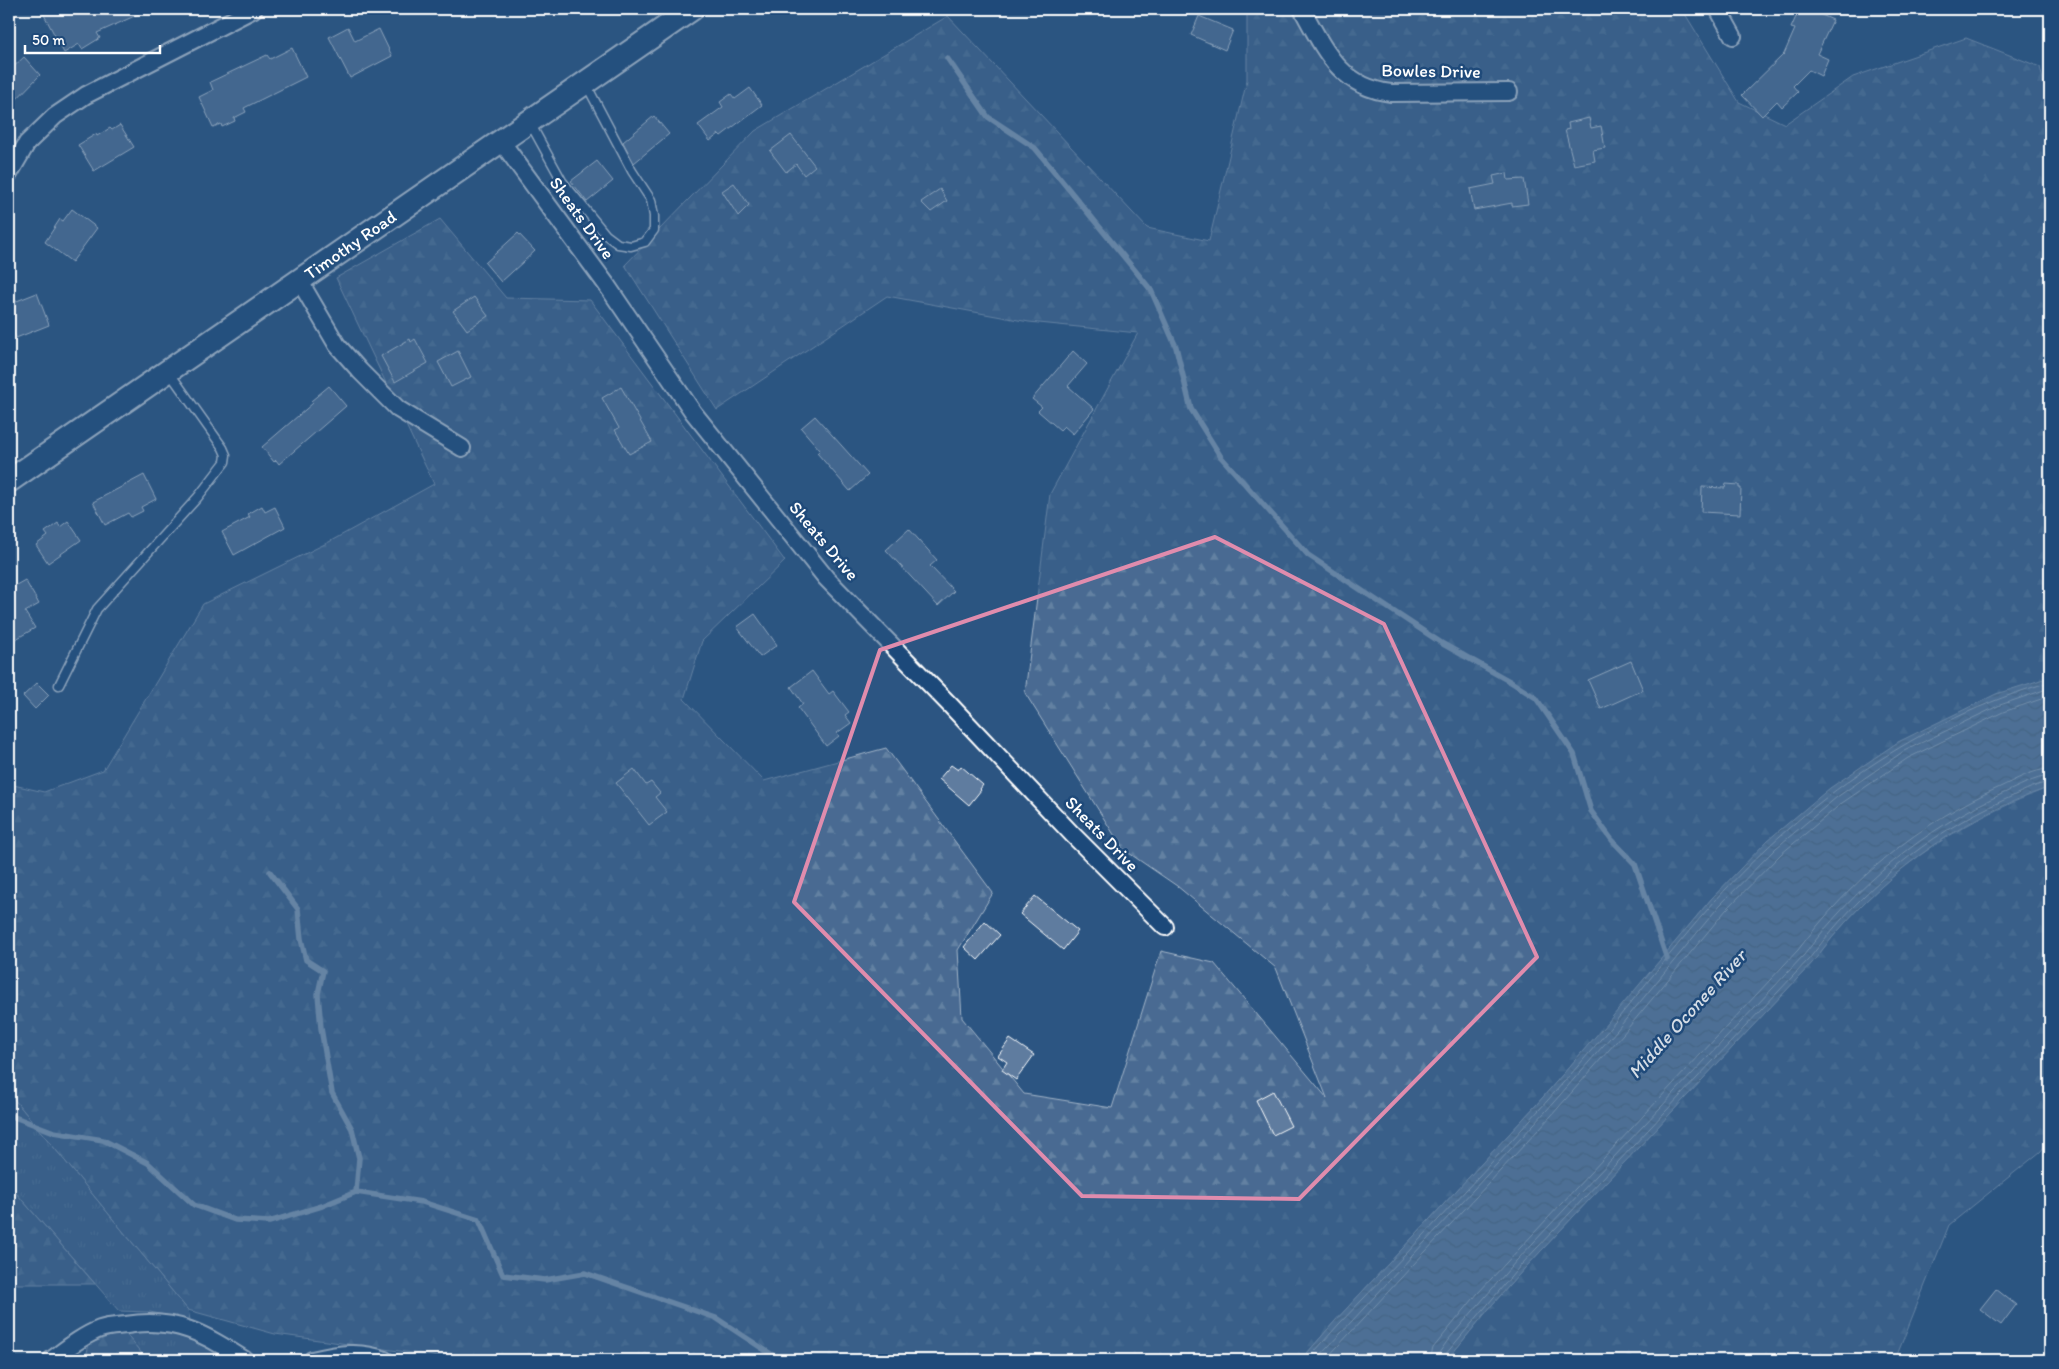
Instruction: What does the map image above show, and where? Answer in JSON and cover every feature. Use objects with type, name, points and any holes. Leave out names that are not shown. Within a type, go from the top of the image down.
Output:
[{"type":"main road","name":"Timothy Road","points":[[9,481],[692,9]]},
{"type":"street","points":[[9,174],[27,143],[55,116],[86,95],[254,9]]},
{"type":"street","name":"Bowles Drive","points":[[1302,9],[1327,54],[1342,72],[1359,84],[1375,91],[1391,93],[1509,92]]},
{"type":"street","points":[[1718,9],[1733,36]]},
{"type":"street","name":"Sheats Drive","points":[[501,142],[606,284],[693,412],[826,578],[1072,834],[1165,926]]},
{"type":"street","points":[[299,280],[337,345],[360,371],[398,409],[462,448]]},
{"type":"street","points":[[51,1360],[85,1336],[101,1328],[161,1322],[207,1336],[245,1360]]},
{"type":"street","points":[[312,1360],[343,1357],[376,1357],[385,1360]]},
{"type":"lane","points":[[530,122],[562,181],[606,236],[618,244],[632,246],[645,242],[654,230],[651,200],[632,171],[585,83]]},
{"type":"lane","points":[[58,685],[97,609],[198,497],[225,462],[226,455],[223,448],[168,371]]},
{"type":"highlighted area","points":[[1215,537],[1384,624],[1537,957],[1299,1199],[1082,1196],[794,902],[880,650]]},
{"type":"green space","points":[[1247,9],[1682,9],[1739,102],[1785,124],[1853,77],[1966,38],[2040,67],[2050,110],[2050,678],[1712,898],[1626,1002],[1537,1104],[1301,1360],[658,1360],[645,1353],[638,1360],[451,1360],[428,1355],[275,1334],[188,1310],[9,1093],[9,784],[44,792],[103,770],[203,604],[329,542],[434,484],[336,278],[440,219],[506,298],[590,300],[785,561],[702,641],[684,699],[764,781],[886,748],[993,893],[958,950],[962,1018],[1024,1094],[1112,1108],[1161,951],[1214,963],[1327,1098],[1276,968],[1177,886],[1123,849],[1025,693],[1050,494],[1138,333],[1029,322],[887,296],[717,410],[625,265],[755,131],[948,16],[1147,228],[1209,241],[1247,80]]},
{"type":"green space","points":[[2050,787],[2050,1140],[2040,1152],[1949,1225],[1895,1360],[1447,1360],[1525,1268],[1813,962],[1837,931],[1863,904],[1918,856],[1948,836],[1980,818]]},
{"type":"green space","points":[[9,1093],[188,1310],[190,1320],[150,1312],[119,1311],[9,1185]]},
{"type":"green space","points":[[9,1185],[95,1284],[17,1284],[9,1274]]},
{"type":"green space","points":[[140,1331],[164,1333],[186,1338],[207,1347],[227,1360],[147,1360],[125,1333]]},
{"type":"green space","points":[[125,1333],[147,1360],[98,1360],[86,1357],[89,1344],[113,1335]]},
{"type":"water","name":"Middle Oconee River","points":[[2050,677],[2050,787],[1981,817],[1949,836],[1918,856],[1862,905],[1813,962],[1525,1268],[1447,1360],[1301,1360],[1537,1104],[1712,898],[1768,840],[1830,788],[1898,742],[1996,694]]},
{"type":"building","points":[[41,9],[58,9],[61,15],[71,9],[150,9],[97,33],[100,38],[82,49],[79,44],[64,53]]},
{"type":"building","points":[[1808,9],[1833,20],[1817,54],[1828,59],[1821,76],[1809,70],[1793,86],[1798,92],[1782,107],[1777,101],[1762,116],[1742,95],[1784,54],[1795,29],[1791,28],[1799,10],[1806,14]]},
{"type":"building","points":[[1199,16],[1233,30],[1225,50],[1191,35]]},
{"type":"building","points":[[348,27],[355,41],[379,29],[392,56],[350,78],[329,37]]},
{"type":"building","points":[[292,48],[306,77],[244,108],[246,112],[234,118],[235,121],[222,127],[221,124],[213,127],[199,97],[213,90],[210,82],[267,55],[270,59]]},
{"type":"building","points":[[24,57],[40,75],[9,107],[9,71]]},
{"type":"building","points":[[750,88],[762,105],[721,136],[719,134],[710,141],[698,125],[723,107],[720,102],[731,94],[735,99]]},
{"type":"building","points":[[654,116],[669,134],[634,163],[623,142]]},
{"type":"building","points":[[1589,118],[1591,128],[1601,126],[1605,148],[1593,150],[1595,161],[1574,165],[1565,130],[1569,129],[1568,123]]},
{"type":"building","points":[[120,125],[134,147],[94,171],[78,145],[96,134],[97,136],[110,128],[112,130]]},
{"type":"building","points":[[791,135],[815,166],[804,175],[796,164],[786,172],[770,151]]},
{"type":"building","points":[[597,161],[613,181],[587,202],[571,181]]},
{"type":"building","points":[[1507,173],[1508,180],[1524,179],[1528,204],[1512,206],[1512,203],[1474,210],[1470,189],[1495,184],[1493,176]]},
{"type":"building","points":[[734,183],[749,205],[738,216],[722,191]]},
{"type":"building","points":[[940,189],[947,201],[931,212],[921,202]]},
{"type":"building","points":[[72,209],[97,228],[72,262],[45,242],[60,219],[63,221]]},
{"type":"building","points":[[518,233],[535,251],[501,282],[485,263]]},
{"type":"building","points":[[37,293],[49,325],[16,338],[9,320],[9,304]]},
{"type":"building","points":[[474,297],[488,316],[467,330],[453,311]]},
{"type":"building","points":[[410,339],[411,342],[415,339],[428,363],[395,382],[381,356]]},
{"type":"building","points":[[458,351],[471,377],[451,387],[438,362]]},
{"type":"building","points":[[1073,351],[1087,364],[1068,386],[1094,409],[1073,434],[1064,426],[1060,430],[1038,411],[1042,407],[1032,399]]},
{"type":"building","points":[[329,386],[346,406],[279,464],[276,460],[274,462],[262,447],[313,403],[311,401]]},
{"type":"building","points":[[621,387],[652,442],[629,454],[615,430],[619,428],[602,398]]},
{"type":"building","points":[[815,416],[868,475],[850,491],[817,453],[820,450],[801,428]]},
{"type":"building","points":[[144,475],[156,499],[141,507],[143,511],[131,517],[128,513],[105,525],[93,502]]},
{"type":"building","points":[[1726,484],[1739,485],[1739,488],[1741,488],[1740,514],[1701,512],[1702,487],[1725,488]]},
{"type":"building","points":[[262,506],[265,512],[275,507],[285,527],[234,555],[222,532],[250,517],[248,514]]},
{"type":"building","points":[[68,521],[81,540],[48,563],[36,545],[48,536],[45,532],[58,523],[60,527]]},
{"type":"building","points":[[909,529],[937,560],[930,566],[954,591],[938,606],[886,550]]},
{"type":"building","points":[[25,580],[39,604],[25,612],[35,628],[9,643],[9,589]]},
{"type":"building","points":[[755,614],[777,645],[760,657],[737,627]]},
{"type":"building","points":[[1631,661],[1643,690],[1601,709],[1588,680]]},
{"type":"building","points":[[812,671],[829,694],[833,691],[849,712],[845,715],[851,723],[837,733],[839,736],[826,746],[798,708],[803,704],[791,687]]},
{"type":"building","points":[[37,683],[49,695],[35,709],[23,696]]},
{"type":"building","points":[[951,765],[958,770],[961,766],[983,785],[969,805],[939,779]]},
{"type":"building","points":[[634,769],[646,785],[651,782],[660,793],[655,797],[667,812],[649,825],[616,783]]},
{"type":"building","points":[[1035,896],[1078,931],[1063,950],[1020,914]]},
{"type":"building","points":[[985,921],[1000,935],[978,960],[964,947]]},
{"type":"building","points":[[1010,1039],[1034,1055],[1016,1080],[1002,1070],[1007,1062],[998,1056]]},
{"type":"building","points":[[1273,1091],[1291,1126],[1273,1135],[1256,1100]]},
{"type":"building","points":[[1996,1289],[2016,1305],[2001,1325],[1980,1309]]},
{"type":"waterway","points":[[947,58],[988,117],[1035,148],[1151,290],[1176,347],[1191,409],[1221,457],[1308,555],[1443,644],[1536,698],[1574,754],[1591,811],[1612,840],[1635,864],[1667,959]]},
{"type":"waterway","points":[[270,872],[298,909],[301,939],[306,960],[323,971],[318,994],[321,1028],[332,1093],[352,1129],[359,1158],[356,1192]]},
{"type":"waterway","points":[[9,1115],[54,1132],[103,1140],[148,1163],[194,1205],[235,1220],[269,1222],[322,1206],[356,1192],[422,1202],[479,1220],[503,1275],[545,1280],[585,1273],[716,1318],[780,1360]]}]
